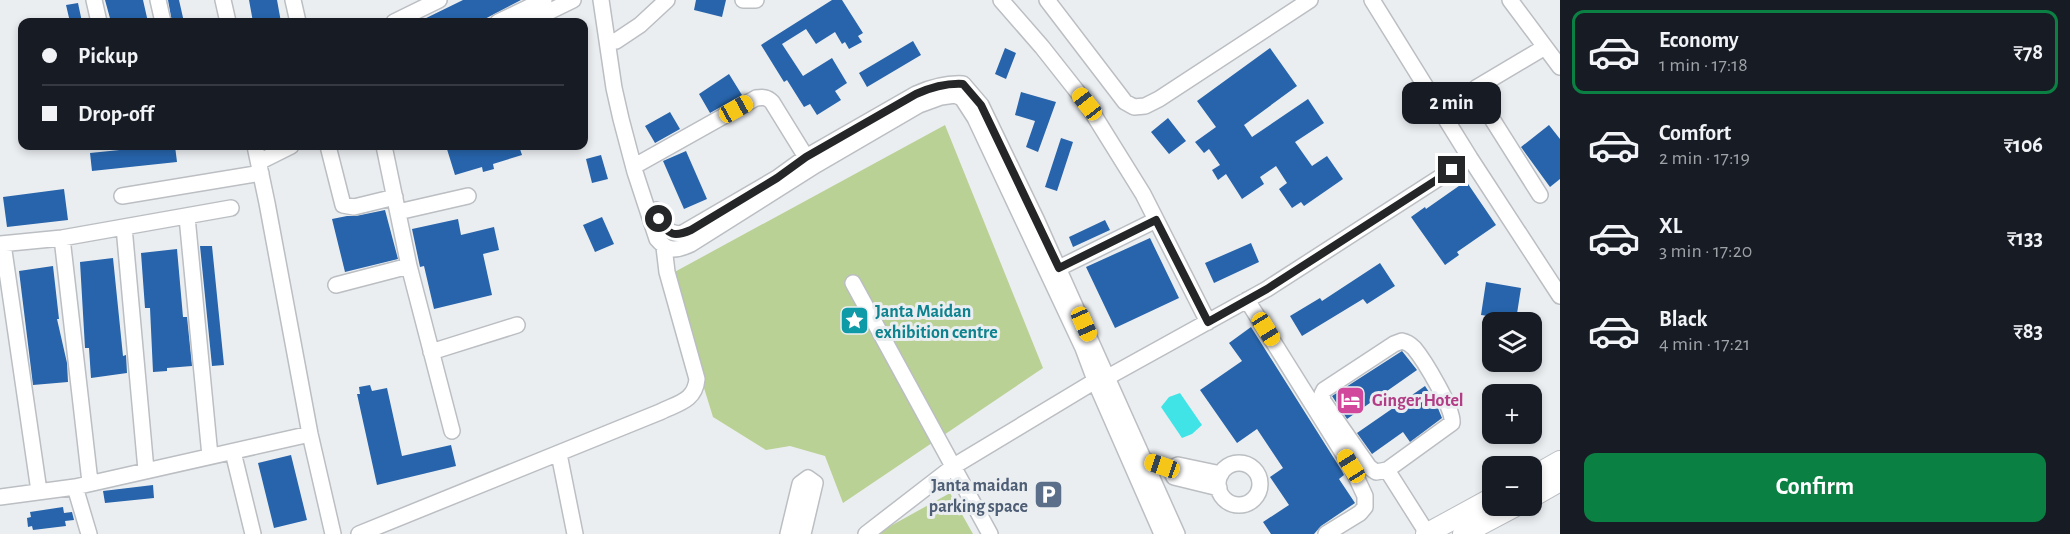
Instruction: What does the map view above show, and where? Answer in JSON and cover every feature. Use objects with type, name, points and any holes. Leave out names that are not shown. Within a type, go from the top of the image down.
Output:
[{"type":"main road","points":[[1542,471],[1560,461]]},
{"type":"main road","points":[[1542,493],[1559,485]]},
{"type":"main road","points":[[1426,534],[1482,503]]},
{"type":"main road","points":[[1463,534],[1497,516]]},
{"type":"street","points":[[94,0],[98,18]]},
{"type":"street","points":[[158,0],[162,18]]},
{"type":"street","points":[[223,0],[227,18]]},
{"type":"street","points":[[292,0],[297,18]]},
{"type":"street","points":[[402,18],[440,0]]},
{"type":"street","points":[[506,18],[544,0]]},
{"type":"street","points":[[536,18],[573,0]]},
{"type":"street","points":[[601,0],[614,88],[635,172],[657,239],[664,247],[671,250],[681,249],[691,244],[816,165],[919,105],[941,97],[963,98],[985,139],[1083,348],[1144,460],[1177,534]]},
{"type":"street","points":[[610,0],[621,74],[640,163],[665,230],[672,234],[681,234],[777,178],[806,157],[916,94],[934,86],[963,84],[981,105],[1059,268],[1162,534]]},
{"type":"street","points":[[616,41],[640,25],[668,0]]},
{"type":"street","points":[[743,0],[756,0]]},
{"type":"street","points":[[1001,0],[1087,104],[1143,194],[1208,322]]},
{"type":"street","points":[[1047,0],[1125,102],[1134,108],[1145,106],[1159,99],[1310,0]]},
{"type":"street","points":[[1372,0],[1470,158],[1560,296]]},
{"type":"street","points":[[1510,0],[1560,67]]},
{"type":"street","points":[[1540,195],[1475,92],[1476,88],[1545,47]]},
{"type":"street","points":[[640,163],[763,97],[772,102],[806,157]]},
{"type":"street","points":[[122,196],[279,150]]},
{"type":"street","points":[[329,150],[343,205],[354,207],[397,204],[468,196]]},
{"type":"street","points":[[385,150],[409,266],[452,431]]},
{"type":"street","points":[[260,156],[310,434],[333,534]]},
{"type":"street","points":[[866,534],[954,466],[1101,379],[1247,300],[1470,158]]},
{"type":"street","points":[[39,491],[1,244],[62,238],[231,208]]},
{"type":"street","points":[[187,217],[210,456]]},
{"type":"street","points":[[1059,268],[1156,220]]},
{"type":"street","points":[[124,227],[146,470]]},
{"type":"street","points":[[62,238],[82,484],[89,534]]},
{"type":"street","points":[[359,534],[684,401],[696,389],[697,379],[667,272],[664,247]]},
{"type":"street","points":[[336,285],[409,266]]},
{"type":"street","points":[[853,283],[990,534]]},
{"type":"street","points":[[1247,300],[1351,466],[1365,495],[1365,507],[1360,513],[1326,534]]},
{"type":"street","points":[[431,352],[517,325]]},
{"type":"street","points":[[1402,341],[1413,347],[1453,416],[1452,423],[1387,470],[1376,472],[1369,467],[1326,407],[1322,394],[1334,383],[1402,341]]},
{"type":"street","points":[[0,497],[82,484],[310,434]]},
{"type":"street","points":[[234,452],[254,534]]},
{"type":"street","points":[[559,453],[575,534]]},
{"type":"street","points":[[1144,460],[1170,469],[1174,477],[1220,481]]},
{"type":"street","points":[[1387,470],[1426,534]]},
{"type":"street","points":[[788,534],[800,484],[808,478],[815,483],[803,534]]},
{"type":"green space","name":"Janta Maidan exhibition centre","points":[[945,125],[1043,368],[843,503],[825,456],[790,446],[766,450],[713,417],[669,275]]},
{"type":"green space","points":[[950,493],[973,534],[876,534]]},
{"type":"water","points":[[1180,393],[1202,425],[1192,434],[1182,438],[1161,407],[1169,397]]},
{"type":"building","points":[[105,0],[143,0],[147,18],[110,18]]},
{"type":"building","points":[[168,0],[179,0],[183,18],[171,18]]},
{"type":"building","points":[[249,0],[277,0],[280,18],[252,18]]},
{"type":"building","points":[[463,0],[521,0],[487,18],[426,18]]},
{"type":"building","points":[[696,0],[726,0],[722,17],[694,10]]},
{"type":"building","points":[[832,0],[842,0],[863,33],[858,36],[862,42],[849,49],[845,42],[842,44],[835,32],[816,44],[806,29],[782,44],[803,76],[832,58],[847,83],[835,91],[841,100],[817,115],[810,104],[804,107],[787,80],[784,82],[761,45]]},
{"type":"building","points":[[78,3],[81,18],[69,18],[66,5]]},
{"type":"building","points":[[913,41],[921,55],[867,87],[859,73]]},
{"type":"building","points":[[1005,48],[1016,53],[1006,79],[995,74]]},
{"type":"building","points":[[1270,48],[1297,86],[1244,125],[1252,137],[1308,99],[1324,123],[1295,142],[1312,166],[1327,156],[1343,179],[1304,206],[1301,202],[1292,208],[1279,189],[1287,183],[1276,166],[1260,177],[1264,184],[1242,199],[1226,174],[1218,180],[1212,170],[1220,165],[1209,149],[1204,153],[1195,142],[1216,127],[1197,101]]},
{"type":"building","points":[[729,74],[742,95],[710,113],[699,94]]},
{"type":"building","points":[[1021,92],[1056,102],[1038,152],[1026,147],[1035,121],[1015,115]]},
{"type":"building","points":[[670,112],[680,129],[655,143],[645,126]]},
{"type":"building","points":[[1168,118],[1186,141],[1169,154],[1151,132]]},
{"type":"building","points":[[1549,125],[1560,139],[1560,179],[1550,187],[1521,147]]},
{"type":"building","points":[[1061,138],[1073,142],[1057,191],[1045,187]]},
{"type":"building","points":[[120,150],[176,150],[177,162],[92,171],[90,153]]},
{"type":"building","points":[[447,150],[520,150],[522,155],[493,164],[494,169],[483,172],[482,167],[455,175]]},
{"type":"building","points":[[686,151],[707,199],[684,209],[663,161]]},
{"type":"building","points":[[601,155],[608,179],[592,183],[586,159]]},
{"type":"building","points":[[1466,181],[1496,225],[1457,252],[1459,255],[1445,265],[1411,217]]},
{"type":"building","points":[[64,189],[68,220],[7,227],[3,197]]},
{"type":"building","points":[[385,210],[398,259],[345,272],[332,219]]},
{"type":"building","points":[[602,217],[614,244],[595,252],[583,225]]},
{"type":"building","points":[[458,219],[461,235],[494,227],[499,250],[483,254],[492,295],[434,309],[424,266],[420,267],[412,229]]},
{"type":"building","points":[[1105,220],[1110,230],[1073,247],[1069,237]]},
{"type":"building","points":[[1150,238],[1179,298],[1115,328],[1086,267]]},
{"type":"building","points":[[1251,243],[1259,262],[1214,283],[1205,263]]},
{"type":"building","points":[[200,246],[212,246],[224,365],[212,366]]},
{"type":"building","points":[[177,249],[183,317],[187,317],[192,366],[167,368],[167,371],[153,372],[150,308],[145,308],[141,253]]},
{"type":"building","points":[[113,258],[123,356],[126,355],[127,373],[91,378],[89,348],[85,348],[80,262]]},
{"type":"building","points":[[1380,263],[1395,286],[1367,304],[1363,299],[1302,336],[1290,316],[1320,298],[1322,301]]},
{"type":"building","points":[[53,266],[59,319],[57,319],[67,363],[68,382],[33,385],[19,271]]},
{"type":"building","points":[[1486,282],[1521,288],[1517,312],[1482,312],[1481,315]]},
{"type":"building","points":[[1251,327],[1342,471],[1344,475],[1339,479],[1355,503],[1321,526],[1314,534],[1271,534],[1263,522],[1289,505],[1270,477],[1283,468],[1257,429],[1237,443],[1200,390],[1242,361],[1229,343]]},
{"type":"building","points":[[1402,351],[1417,370],[1347,419],[1332,396]]},
{"type":"building","points":[[370,385],[372,391],[387,388],[402,456],[451,445],[456,466],[377,485],[357,394],[360,394],[359,387]]},
{"type":"building","points":[[1425,386],[1442,418],[1410,442],[1403,432],[1372,454],[1357,433]]},
{"type":"building","points":[[291,455],[307,520],[274,528],[258,463]]},
{"type":"building","points":[[153,485],[154,498],[105,503],[103,491]]},
{"type":"building","points":[[63,507],[64,513],[72,512],[74,520],[65,521],[66,526],[33,530],[32,526],[28,527],[27,518],[31,517],[30,512]]},
{"type":"place","name":"Janta Maidan exhibition centre","points":[[854,321]]},
{"type":"place","name":"Ginger Hotel","points":[[1351,400]]},
{"type":"place","name":"Janta maidan parking space","points":[[1049,495]]},
{"type":"route","points":[[659,219],[665,230],[672,234],[681,234],[691,230],[777,178],[806,157],[916,94],[934,86],[963,84],[981,105],[1059,268],[1156,220],[1208,322],[1267,289],[1452,170]]}]
